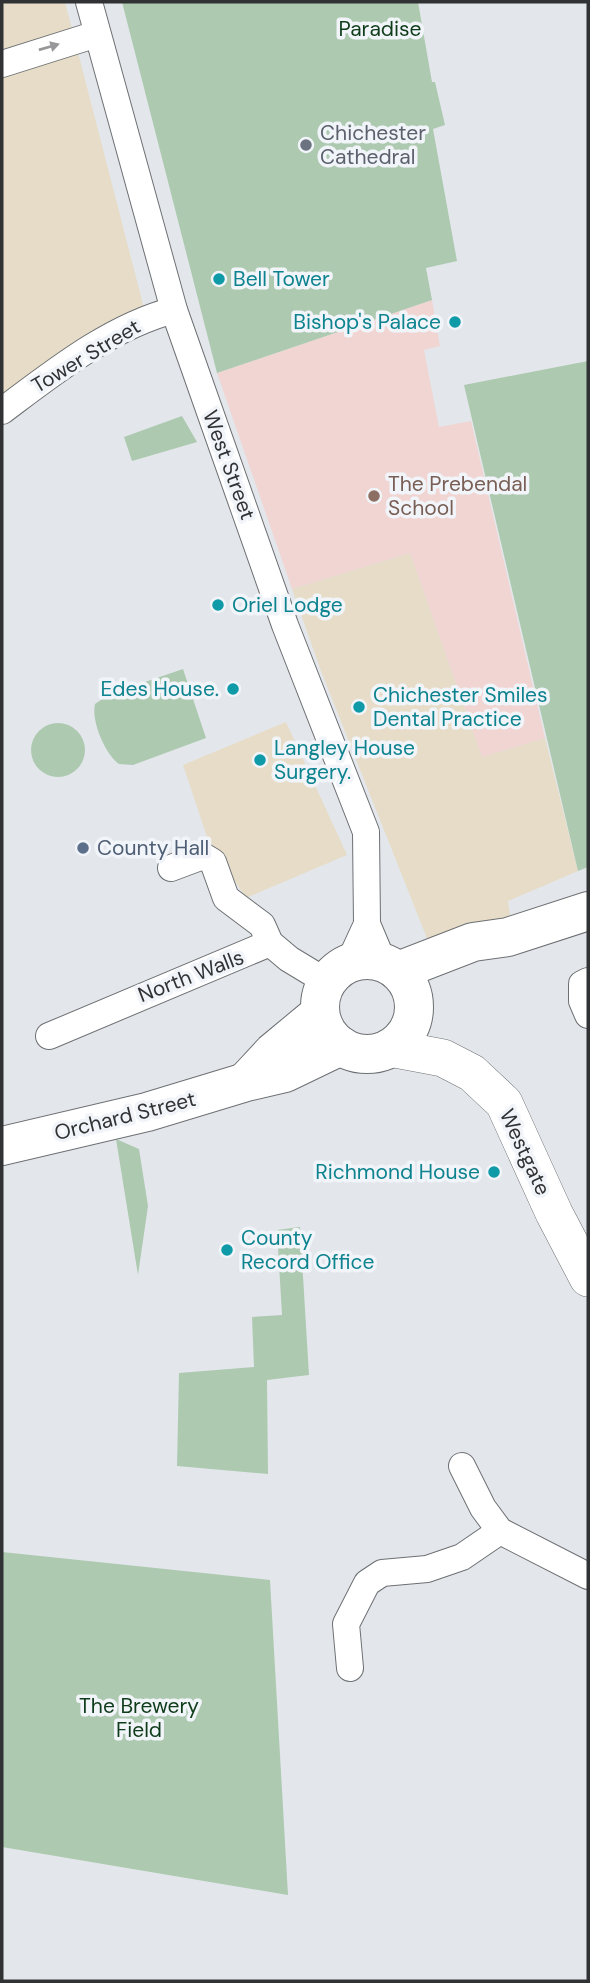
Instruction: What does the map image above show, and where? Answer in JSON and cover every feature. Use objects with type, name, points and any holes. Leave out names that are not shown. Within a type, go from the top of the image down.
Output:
[{"type":"main road","points":[[246,1082],[273,1052],[473,942],[508,937],[582,910]]},
{"type":"main road","name":"Orchard Street","points":[[2,1146],[147,1112],[285,1073],[341,1046],[331,1037],[374,995]]},
{"type":"street","name":"West Street","points":[[89,2],[174,310],[285,625],[366,832],[367,925],[374,995]]},
{"type":"street","points":[[2,64],[97,34]]},
{"type":"street","name":"Tower Street","points":[[2,411],[80,354],[155,315],[174,310]]},
{"type":"street","points":[[171,867],[202,856],[213,862],[226,898],[262,925],[270,943]]},
{"type":"street","name":"North Walls","points":[[49,1036],[270,943],[289,959],[374,995]]},
{"type":"street","points":[[588,981],[582,984],[582,1000],[588,1016]]},
{"type":"street","name":"Westgate","points":[[374,995],[432,1054],[472,1073],[504,1103],[554,1213],[588,1278]]},
{"type":"street","points":[[462,1466],[483,1508],[500,1531],[588,1576]]},
{"type":"street","points":[[350,1668],[346,1624],[367,1584],[382,1573],[427,1569],[461,1557],[500,1531]]},
{"type":"shaded area","points":[[2,2],[65,2],[146,316],[2,403]]},
{"type":"shaded area","name":"The Prebendal School","points":[[432,300],[440,346],[424,350],[439,427],[471,421],[545,738],[482,757],[410,553],[292,589],[217,373]]},
{"type":"shaded area","points":[[410,553],[482,757],[545,738],[578,871],[508,901],[510,915],[430,946],[321,671],[292,589]]},
{"type":"shaded area","points":[[286,722],[347,855],[246,898],[208,840],[183,765]]},
{"type":"green space","name":"Paradise","points":[[122,2],[418,2],[432,82],[435,82],[445,125],[433,129],[457,261],[426,268],[432,300],[217,373]]},
{"type":"green space","points":[[588,361],[588,867],[578,871],[464,385]]},
{"type":"green space","points":[[182,416],[197,442],[132,461],[124,437]]},
{"type":"green space","points":[[183,669],[206,738],[133,765],[119,764],[100,737],[95,719],[95,704],[110,694]]},
{"type":"green space","points":[[58,723],[77,731],[85,750],[77,769],[58,777],[39,769],[31,750],[39,731]]},
{"type":"green space","points":[[116,1139],[139,1149],[148,1206],[138,1275]]},
{"type":"green space","points":[[300,1227],[309,1375],[267,1380],[268,1474],[177,1466],[179,1373],[254,1367],[252,1317],[282,1315],[277,1230]]},
{"type":"green space","name":"The Brewery Field","points":[[2,1552],[270,1580],[288,1895],[2,1847]]},
{"type":"place","name":"Chichester Cathedral","points":[[306,145]]},
{"type":"place","name":"Bell Tower","points":[[219,279]]},
{"type":"place","name":"Bishop's Palace","points":[[455,322]]},
{"type":"place","name":"The Prebendal School","points":[[374,496]]},
{"type":"place","name":"Oriel Lodge","points":[[218,605]]},
{"type":"place","name":"Edes House.","points":[[233,689]]},
{"type":"place","name":"Chichester Smiles Dental Practice","points":[[359,707]]},
{"type":"place","name":"Langley House Surgery.","points":[[260,760]]},
{"type":"place","name":"County Hall","points":[[83,848]]},
{"type":"place","name":"Richmond House","points":[[494,1172]]},
{"type":"place","name":"County Record Office","points":[[227,1250]]}]
